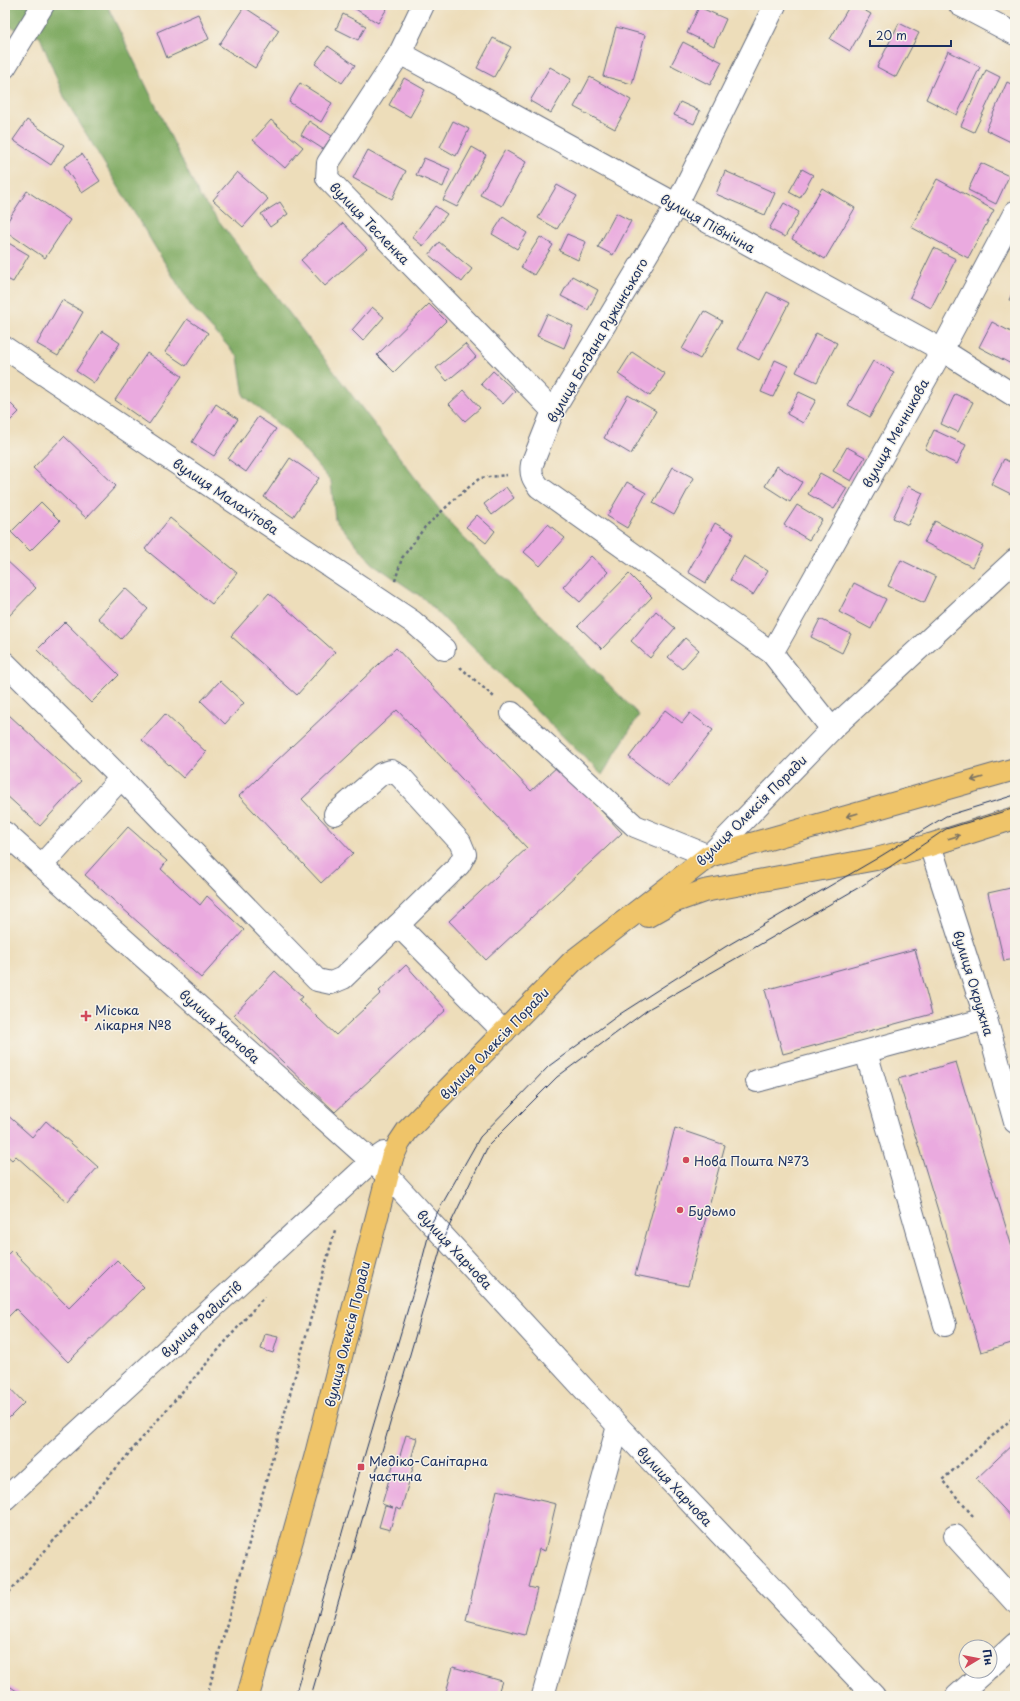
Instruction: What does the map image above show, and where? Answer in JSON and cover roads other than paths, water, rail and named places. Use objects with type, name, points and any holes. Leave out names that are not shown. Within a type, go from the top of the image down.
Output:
[{"type":"main road","points":[[708,856],[1015,769]]},
{"type":"main road","points":[[573,961],[673,902],[704,891],[876,859],[930,845],[1015,818]]},
{"type":"main road","name":"вулиця Олексія Поради","points":[[248,1696],[315,1458],[392,1158],[399,1143],[408,1131],[573,961],[708,856]]},
{"type":"street","points":[[5,67],[43,5]]},
{"type":"street","name":"вулиця Тесленка","points":[[423,5],[400,53],[328,163],[327,178],[553,411]]},
{"type":"street","name":"вулиця Богдана Ружинського","points":[[772,653],[539,487],[533,480],[531,472],[532,464],[553,411],[676,206],[775,5]]},
{"type":"street","points":[[960,5],[1015,34]]},
{"type":"street","name":"вулиця Північна","points":[[400,53],[676,206],[942,350],[1015,396]]},
{"type":"street","name":"вулиця Мечникова","points":[[772,653],[942,350],[1015,212]]},
{"type":"street","name":"вулиця Малахітова","points":[[5,348],[413,622],[444,649]]},
{"type":"street","name":"вулиця Олексія Поради","points":[[708,856],[832,729],[1015,560]]},
{"type":"street","points":[[772,653],[832,729]]},
{"type":"street","points":[[5,663],[121,778],[317,980],[331,983],[343,978],[459,865],[465,854],[460,842],[400,776],[391,771],[380,774],[335,814]]},
{"type":"street","points":[[512,713],[635,826],[708,856]]},
{"type":"street","points":[[41,866],[121,778]]},
{"type":"street","name":"вулиця Харчова","points":[[5,833],[388,1176],[432,1222],[856,1688],[874,1696]]},
{"type":"street","name":"вулиця Окружна","points":[[930,845],[986,1019],[1015,1122]]},
{"type":"street","points":[[398,925],[504,1032]]},
{"type":"street","points":[[757,1081],[986,1019]]},
{"type":"street","points":[[866,1052],[945,1325]]},
{"type":"street","name":"вулиця Радистів","points":[[5,1499],[371,1162],[399,1143]]},
{"type":"street","points":[[544,1695],[618,1426]]},
{"type":"street","points":[[955,1536],[1015,1602]]},
{"type":"street","points":[[998,1659],[1015,1644]]},
{"type":"street","points":[[957,1696],[976,1679]]},
{"type":"tram line","points":[[295,1696],[420,1268],[432,1222],[480,1137],[549,1066],[620,1014],[725,947],[876,859],[946,816],[1015,795]]},
{"type":"tram line","points":[[311,1696],[444,1237],[488,1146],[557,1077],[650,1008],[863,885],[946,829],[1015,808]]},
{"type":"place","name":"Міська лікарня №8","points":[[86,1016]]},
{"type":"place","name":"Нова Пошта №73","points":[[686,1160]]},
{"type":"place","name":"Будьмо","points":[[680,1210]]},
{"type":"place","name":"Медіко-Санітарна частина","points":[[361,1467]]}]
